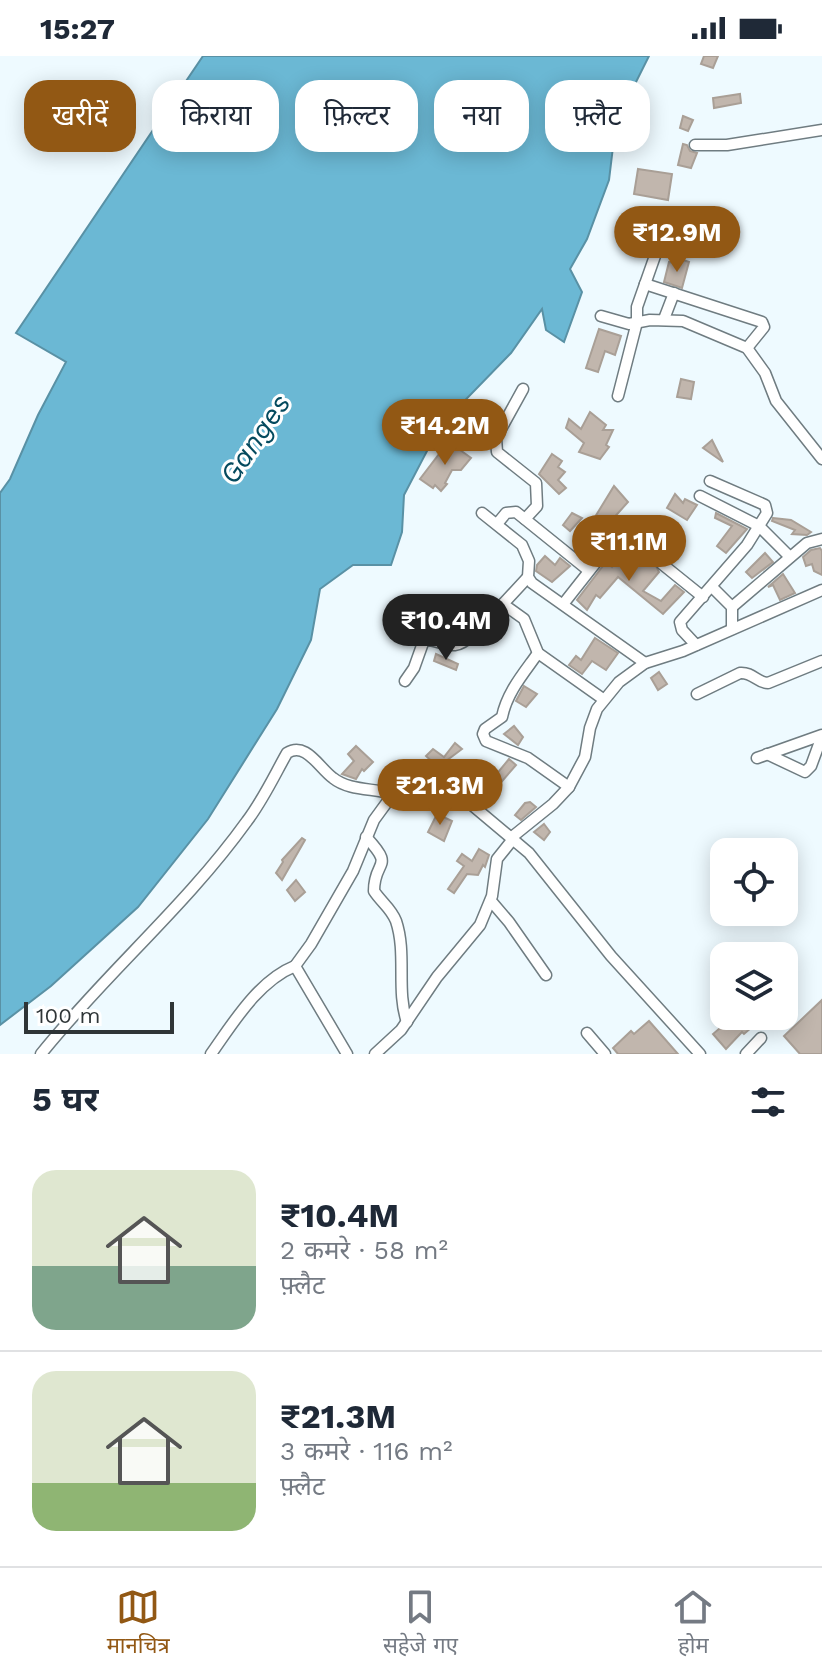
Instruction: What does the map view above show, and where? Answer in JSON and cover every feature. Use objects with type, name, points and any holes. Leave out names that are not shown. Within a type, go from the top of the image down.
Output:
[{"type":"street","points":[[695,145],[727,145],[822,130]]},
{"type":"street","points":[[618,396],[637,322],[637,307],[656,253]]},
{"type":"street","points":[[645,284],[762,322],[764,327],[747,348]]},
{"type":"street","points":[[664,319],[674,293]]},
{"type":"street","points":[[601,316],[629,324],[664,319],[694,325],[747,348],[765,373],[776,401],[822,459]]},
{"type":"street","points":[[523,389],[496,438],[495,447],[497,452],[536,483],[537,506],[525,519]]},
{"type":"street","points":[[696,645],[682,630],[680,622],[747,545],[767,513],[765,505],[710,481]]},
{"type":"street","points":[[700,496],[759,526],[790,557]]},
{"type":"street","points":[[497,524],[510,512],[525,519],[588,570]]},
{"type":"street","points":[[405,681],[414,668],[424,640],[450,645],[463,643],[528,577],[528,554],[482,513]]},
{"type":"street","points":[[732,607],[807,543],[822,539]]},
{"type":"street","points":[[670,545],[662,564],[703,597]]},
{"type":"street","points":[[564,603],[609,546]]},
{"type":"street","points":[[528,577],[645,663]]},
{"type":"street","points":[[712,587],[732,607],[732,629]]},
{"type":"street","points":[[375,1054],[407,1022],[437,977],[480,925],[491,901],[495,866],[512,838],[569,787],[580,768],[592,720],[603,699],[619,682],[645,663],[821,594]]},
{"type":"street","points":[[503,604],[524,619],[538,653],[603,699]]},
{"type":"street","points":[[538,653],[509,696],[502,717],[483,734],[486,741],[528,758],[569,787]]},
{"type":"street","points":[[697,694],[740,673],[768,683],[822,661]]},
{"type":"street","points":[[822,736],[811,766],[805,772],[762,756],[822,736]]},
{"type":"street","points":[[41,1054],[70,1018],[196,886],[249,820],[287,753],[293,749],[302,750],[344,785],[393,794]]},
{"type":"street","points":[[211,1054],[240,1013],[267,983],[295,966],[353,871],[374,820],[393,794],[415,780],[436,781],[454,790],[529,853],[611,956],[700,1054]]},
{"type":"street","points":[[366,837],[383,859],[374,891],[389,908],[398,931],[401,997],[407,1022]]},
{"type":"street","points":[[491,901],[546,975]]},
{"type":"street","points":[[295,966],[347,1054]]},
{"type":"street","points":[[587,1033],[605,1054]]},
{"type":"street","points":[[746,1054],[761,1038]]},
{"type":"water","name":"Ganges","points":[[203,56],[649,56],[637,80],[545,80],[545,152],[612,152],[609,180],[587,239],[570,269],[582,292],[564,342],[546,330],[542,309],[511,353],[440,426],[404,495],[402,532],[391,565],[353,565],[320,589],[311,640],[277,709],[208,819],[138,907],[51,986],[0,1025],[0,493],[10,479],[66,362],[16,333],[152,132],[152,152],[279,152],[279,80],[187,80]]},
{"type":"building","points":[[704,56],[718,56],[713,68],[701,64]]},
{"type":"building","points":[[740,94],[741,103],[714,108],[713,98]]},
{"type":"building","points":[[683,116],[693,120],[688,131],[680,128]]},
{"type":"building","points":[[683,144],[697,153],[691,168],[678,165]]},
{"type":"building","points":[[638,169],[672,174],[668,200],[634,194]]},
{"type":"building","points":[[683,260],[689,262],[682,288],[664,282],[669,262],[679,264]]},
{"type":"building","points":[[599,329],[621,336],[615,355],[605,351],[598,372],[586,368]]},
{"type":"building","points":[[681,379],[694,382],[691,399],[677,397]]},
{"type":"building","points":[[590,412],[606,425],[603,430],[613,430],[606,445],[609,447],[600,459],[579,452],[584,443],[566,428],[569,419],[581,429]]},
{"type":"building","points":[[483,418],[490,423],[477,444],[472,441]]},
{"type":"building","points":[[712,440],[723,462],[703,448]]},
{"type":"building","points":[[446,445],[453,450],[456,447],[471,458],[461,470],[452,470],[441,491],[420,479]]},
{"type":"building","points":[[552,454],[562,461],[558,467],[565,472],[558,480],[566,488],[559,494],[539,474]]},
{"type":"building","points":[[614,486],[628,502],[610,522],[595,517]]},
{"type":"building","points":[[675,494],[683,503],[685,499],[697,505],[687,520],[667,508]]},
{"type":"building","points":[[572,513],[582,518],[570,531],[563,525]]},
{"type":"building","points":[[716,513],[747,529],[726,553],[717,546],[732,526],[715,518]]},
{"type":"building","points":[[773,518],[791,520],[811,532],[807,535],[792,534],[795,530],[772,521]]},
{"type":"building","points":[[820,548],[822,575],[814,571],[812,564],[806,566],[803,557],[811,550]]},
{"type":"building","points":[[644,553],[659,572],[643,591],[661,601],[675,585],[684,592],[663,614],[618,577],[600,598],[596,595],[587,610],[577,600],[606,562],[612,567],[616,561],[631,572]]},
{"type":"building","points":[[765,553],[773,562],[752,578],[746,572]]},
{"type":"building","points":[[545,556],[555,565],[560,558],[570,566],[552,582],[536,571]]},
{"type":"building","points":[[783,574],[795,593],[780,600],[773,585],[768,587]]},
{"type":"building","points":[[595,638],[618,653],[606,670],[592,661],[582,674],[569,665],[576,656],[581,660]]},
{"type":"building","points":[[436,654],[458,664],[456,670],[434,661]]},
{"type":"building","points":[[659,672],[667,684],[658,690],[651,678]]},
{"type":"building","points":[[524,686],[537,694],[526,707],[516,701]]},
{"type":"building","points":[[514,726],[523,737],[518,745],[504,734]]},
{"type":"building","points":[[455,743],[462,749],[438,767],[426,756],[433,749],[444,757]]},
{"type":"building","points":[[356,746],[373,762],[364,771],[362,769],[356,779],[342,774],[354,761],[348,754]]},
{"type":"building","points":[[509,759],[516,765],[497,787],[500,790],[490,803],[478,793],[485,783],[477,777],[483,769],[495,776]]},
{"type":"building","points":[[530,802],[536,807],[521,820],[515,815],[525,803]]},
{"type":"building","points":[[437,814],[452,821],[444,841],[428,832]]},
{"type":"building","points":[[544,824],[550,832],[544,840],[534,832]]},
{"type":"building","points":[[302,838],[305,840],[282,880],[276,873],[282,860]]},
{"type":"building","points":[[479,849],[489,855],[485,867],[483,865],[478,875],[467,874],[454,893],[448,889],[464,866],[457,861],[462,854],[472,861]]},
{"type":"building","points":[[296,880],[305,892],[295,901],[287,890]]},
{"type":"building","points":[[822,1000],[822,1054],[800,1054],[784,1036],[790,1030],[798,1030],[798,1023]]},
{"type":"building","points":[[649,1021],[678,1054],[618,1054],[613,1048],[631,1031],[634,1034]]},
{"type":"building","points":[[718,1030],[749,1030],[744,1034],[742,1032],[726,1049],[713,1034]]}]
